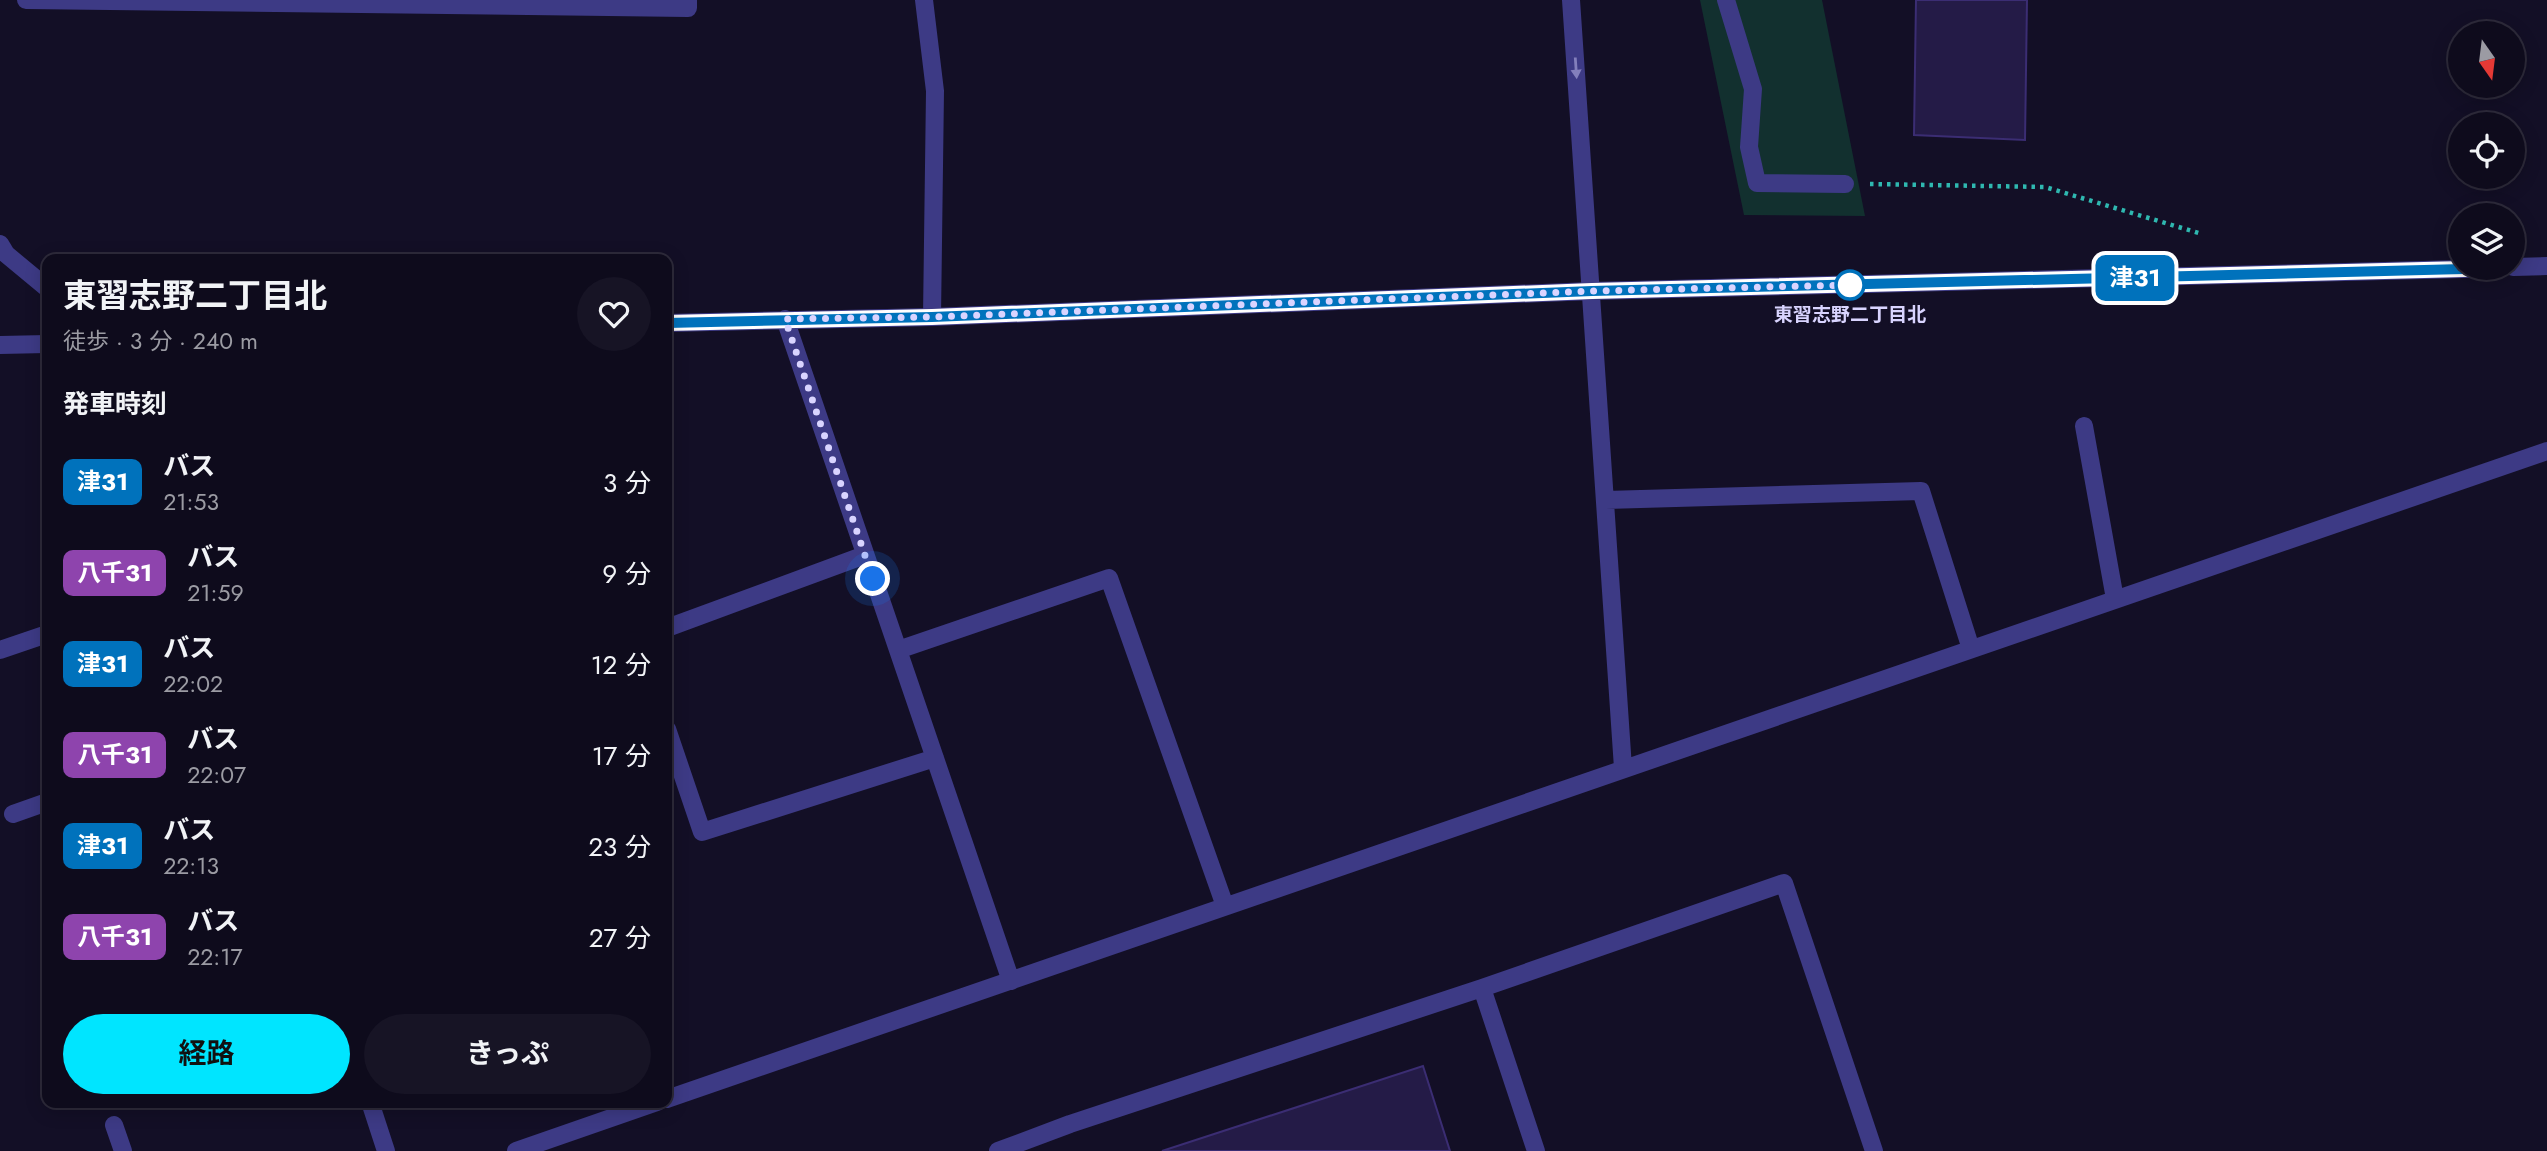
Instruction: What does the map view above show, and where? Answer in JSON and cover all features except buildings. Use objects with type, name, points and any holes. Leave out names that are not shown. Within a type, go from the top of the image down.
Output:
[{"type":"street","points":[[26,0],[688,8],[688,0]]},
{"type":"street","points":[[923,0],[935,91],[932,317]]},
{"type":"street","points":[[1571,0],[1623,768]]},
{"type":"street","points":[[1726,0],[1753,89],[1749,147],[1757,183],[1845,184]]},
{"type":"street","points":[[0,244],[6,254],[42,284]]},
{"type":"street","points":[[2525,267],[2547,266]]},
{"type":"street","points":[[672,323],[932,317],[1592,291],[2448,269]]},
{"type":"street","points":[[785,319],[1011,981]]},
{"type":"street","points":[[0,345],[42,344]]},
{"type":"street","points":[[2084,426],[2115,599]]},
{"type":"street","points":[[672,1097],[2547,451]]},
{"type":"street","points":[[1606,500],[1921,491],[1971,649]]},
{"type":"street","points":[[672,626],[865,555]]},
{"type":"street","points":[[898,650],[1109,579],[1225,906]]},
{"type":"street","points":[[0,650],[42,636]]},
{"type":"street","points":[[672,744],[702,832],[935,758]]},
{"type":"street","points":[[13,814],[42,804]]},
{"type":"street","points":[[998,1151],[1070,1124],[1482,988],[1783,883],[1874,1151]]},
{"type":"street","points":[[1482,988],[1536,1151]]},
{"type":"street","points":[[372,1108],[386,1151]]},
{"type":"street","points":[[516,1151],[640,1108]]},
{"type":"street","points":[[114,1125],[123,1151]]},
{"type":"path","points":[[1845,184],[2045,187],[2202,234]]},
{"type":"green space","points":[[1700,0],[1822,0],[1865,216],[1744,215]]},
{"type":"bus line","name":"津31","points":[[672,323],[932,317],[1592,291],[2448,270]]},
{"type":"place","name":"東習志野二丁目北","points":[[1850,285]]},
{"type":"route","points":[[873,579],[785,319],[932,317],[1592,291],[1850,285]]}]
